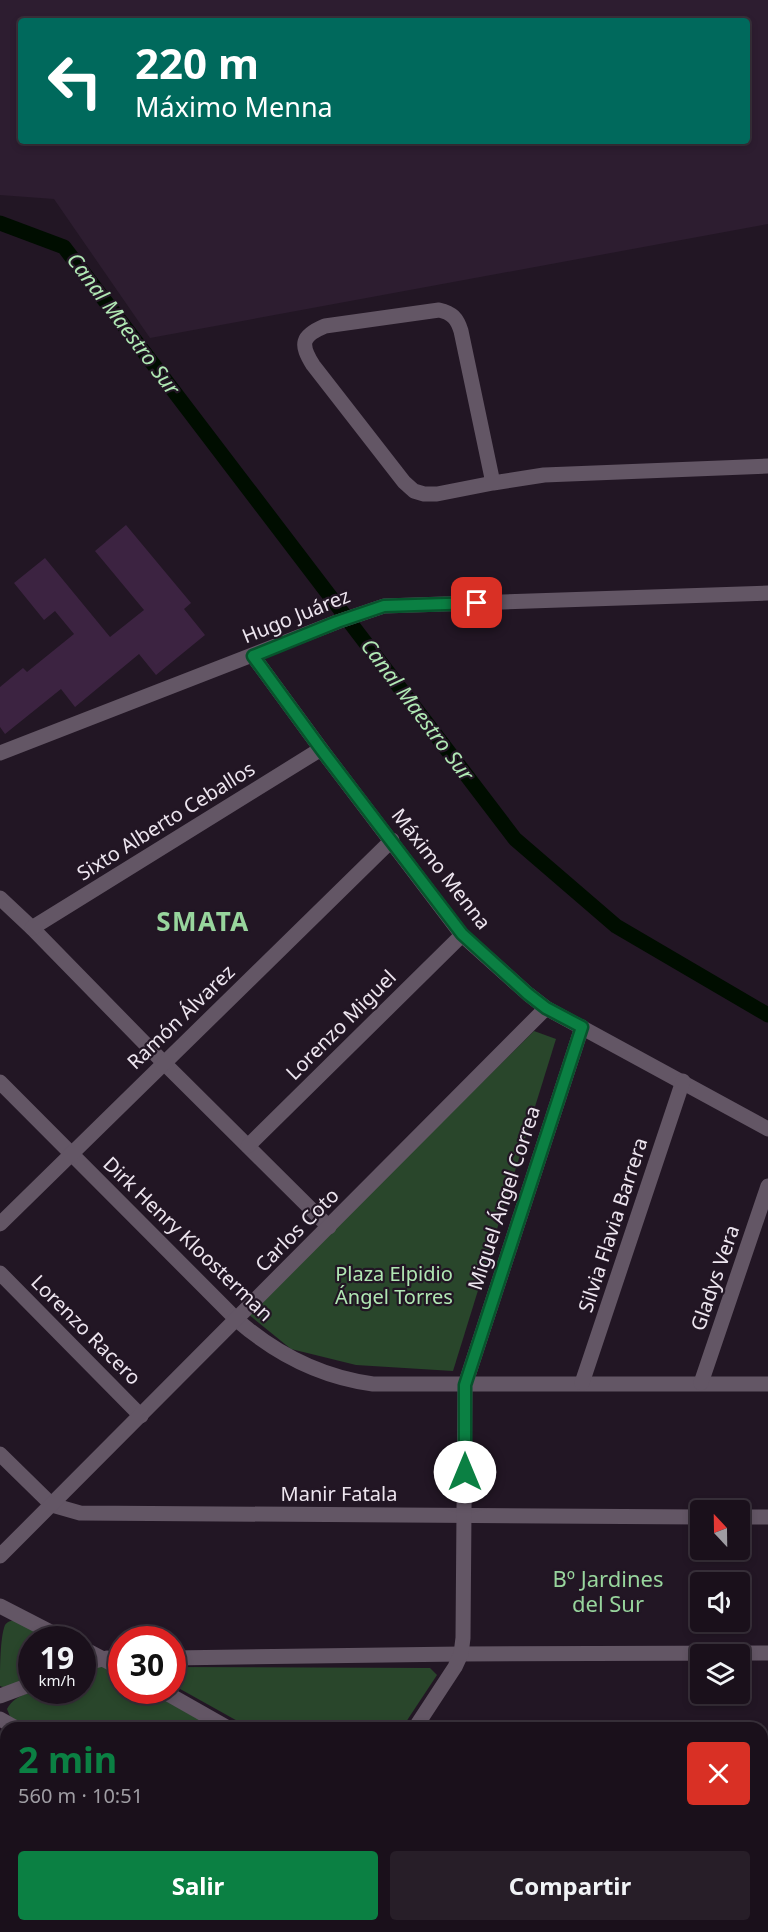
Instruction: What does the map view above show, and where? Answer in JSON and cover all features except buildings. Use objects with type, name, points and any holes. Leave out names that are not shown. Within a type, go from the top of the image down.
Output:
[{"type":"street","points":[[492,483],[461,331],[458,321],[452,314],[439,310],[325,326],[307,337],[303,345],[314,365],[404,482],[414,491],[424,494],[437,494],[544,475],[768,466]]},
{"type":"street","name":"Hugo Juárez","points":[[0,753],[337,622],[384,606],[768,593]]},
{"type":"street","name":"Máximo Menna","points":[[253,656],[462,934],[546,1008],[768,1129]]},
{"type":"street","name":"Sixto Alberto Ceballos","points":[[32,927],[321,749]]},
{"type":"street","name":"Ramón Álvarez","points":[[0,1224],[392,840]]},
{"type":"street","points":[[0,898],[32,927],[164,1063],[329,1227]]},
{"type":"street","name":"Lorenzo Miguel","points":[[248,1146],[462,934]]},
{"type":"street","name":"Carlos Coto","points":[[0,1557],[546,1008]]},
{"type":"street","name":"Miguel Ángel Correa","points":[[420,1722],[461,1654],[465,1516],[465,1385],[582,1027]]},
{"type":"street","name":"Silvia Flavia Barrera","points":[[582,1383],[683,1081]]},
{"type":"street","name":"Dirk Henry Kloosterman","points":[[0,1083],[237,1320],[265,1342],[294,1360],[348,1381],[373,1384],[768,1384]]},
{"type":"street","name":"Gladys Vera","points":[[701,1383],[768,1186]]},
{"type":"street","name":"Lorenzo Racero","points":[[0,1273],[141,1416]]},
{"type":"street","name":"Manir Fatala","points":[[0,1454],[52,1505],[80,1513],[690,1517]]},
{"type":"street","points":[[750,1517],[768,1517]]},
{"type":"street","points":[[1,1612],[34,1626]]},
{"type":"street","points":[[186,1658],[768,1653]]},
{"type":"street","points":[[96,1655],[108,1662]]},
{"type":"street","points":[[96,1661],[108,1659]]},
{"type":"street","points":[[0,1696],[18,1689]]},
{"type":"street","points":[[186,1704],[217,1722]]},
{"type":"shaded area","points":[[0,0],[768,0],[768,224],[150,338],[54,199],[0,195]]},
{"type":"green space","name":"Plaza Elpidio Ángel Torres","points":[[534,1031],[556,1039],[453,1371],[356,1365],[291,1349],[248,1314]]},
{"type":"green space","points":[[13,1620],[30,1626],[18,1626],[18,1682],[5,1688],[0,1686],[3,1630],[8,1622]]},
{"type":"green space","points":[[96,1666],[105,1666],[108,1668],[108,1704],[172,1704],[204,1722],[16,1722],[11,1719],[7,1709],[18,1698],[18,1704],[96,1704]]},
{"type":"green space","points":[[186,1667],[430,1668],[437,1675],[406,1722],[239,1722],[186,1692]]},
{"type":"waterway","name":"Canal Maestro Sur","points":[[0,223],[64,247],[515,839],[616,926],[768,1015]]},
{"type":"district","name":"SMATA","points":[[203,922]]},
{"type":"district","name":"Bº Jardines del Sur","points":[[608,1592]]},
{"type":"route","points":[[465,1472],[465,1385],[582,1027],[546,1008],[462,934],[253,656],[337,622],[384,606],[477,603]]}]
